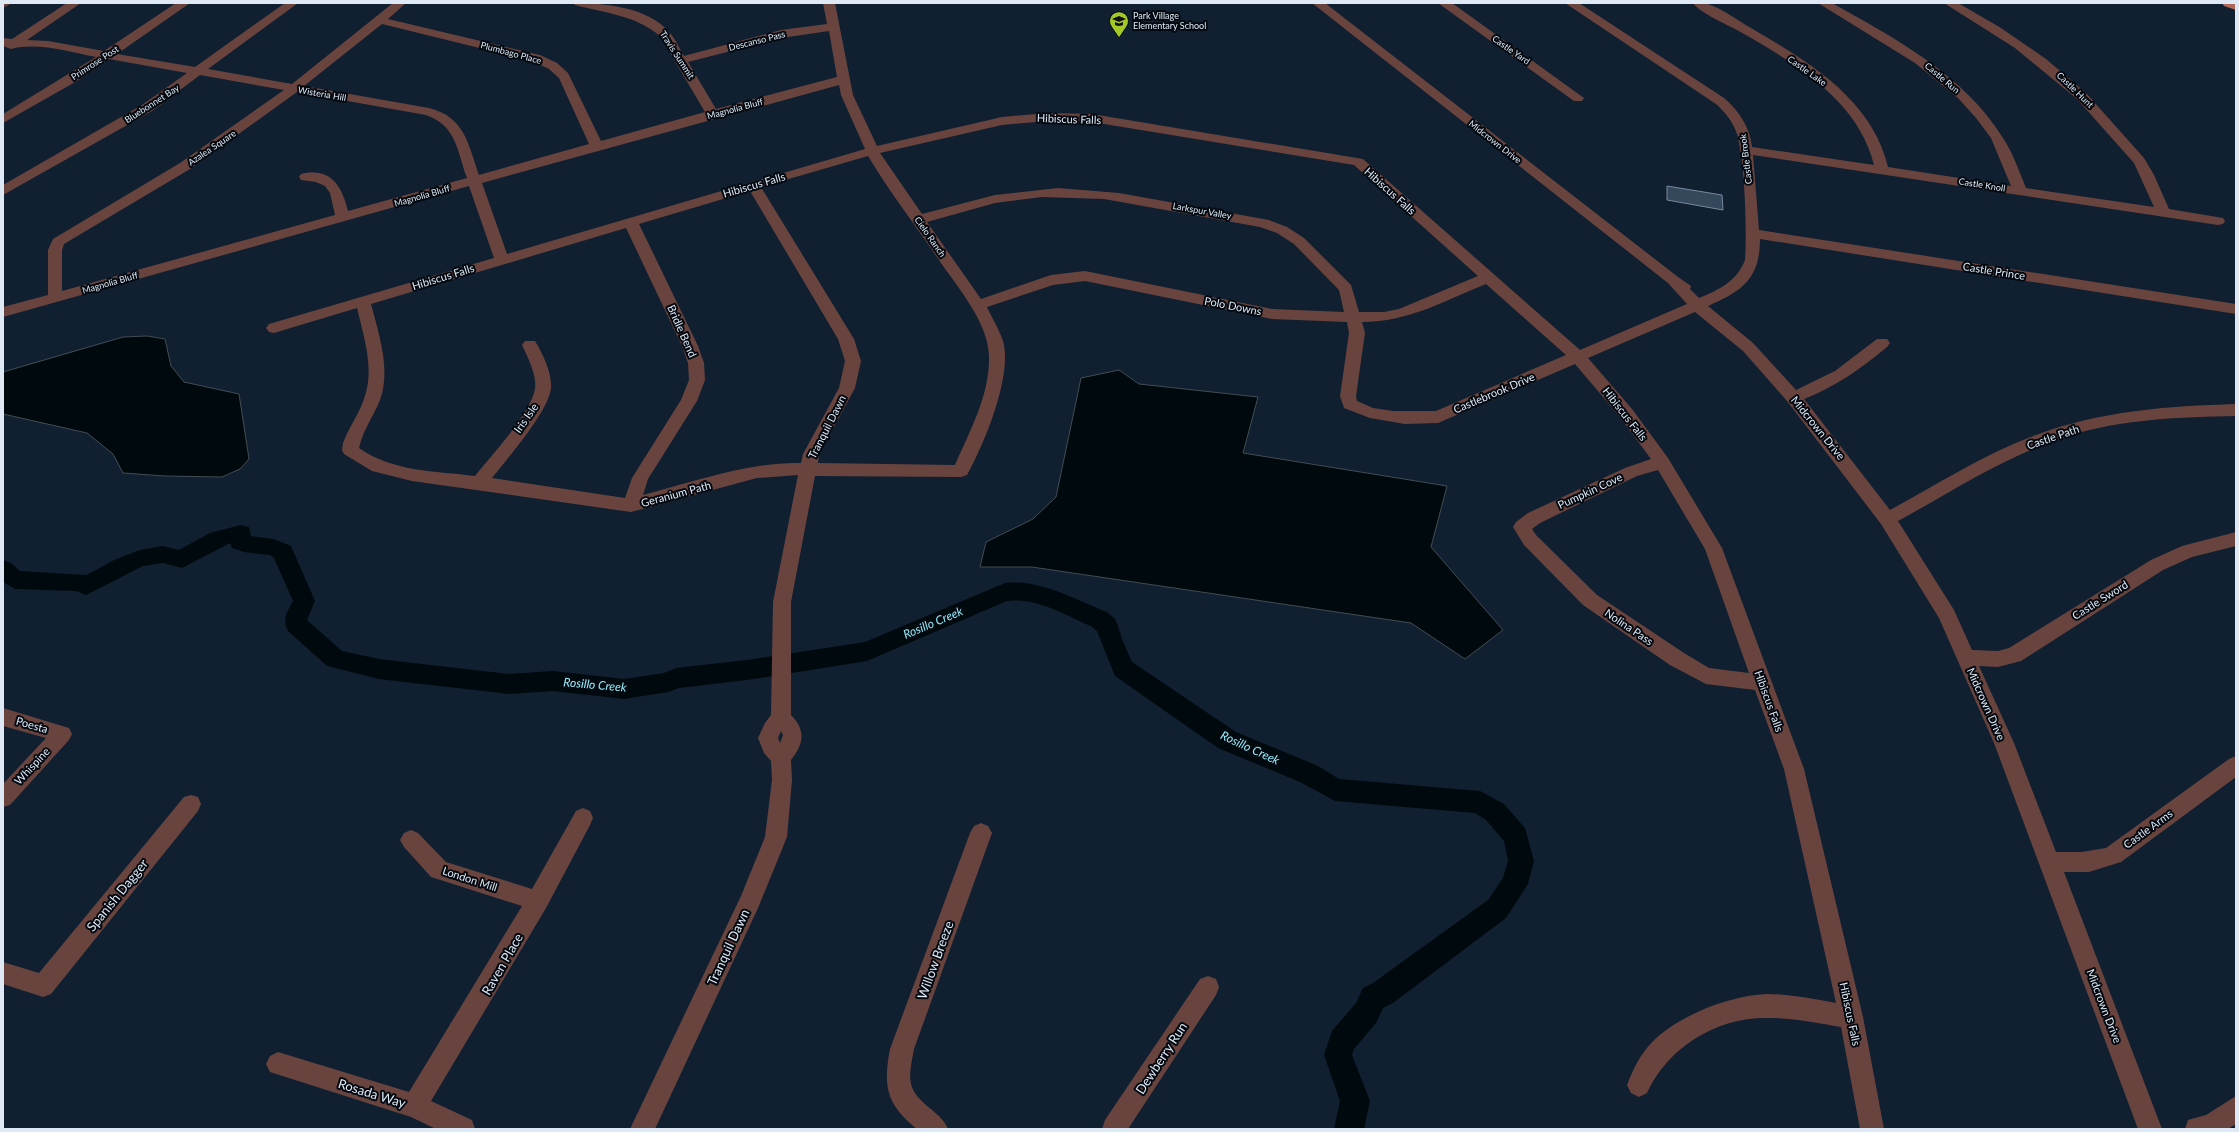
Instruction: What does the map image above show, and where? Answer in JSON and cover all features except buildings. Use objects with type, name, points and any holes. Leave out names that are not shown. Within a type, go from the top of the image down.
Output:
[{"type":"main road","points":[[2229,3],[2236,6]]},
{"type":"street","points":[[6,45],[24,36],[75,3]]},
{"type":"street","name":"Primrose Post","points":[[3,119],[108,56],[184,3]]},
{"type":"street","name":"Bluebonnet Bay","points":[[3,191],[147,108],[292,3]]},
{"type":"street","name":"Azalea Square","points":[[55,299],[55,250],[58,242],[186,165],[293,88],[400,3]]},
{"type":"street","name":"Travis Summit","points":[[579,3],[640,18],[656,25],[665,34],[713,114]]},
{"type":"street","name":"Cielo Ranch","points":[[829,3],[842,80],[852,109],[872,151],[881,168],[978,305],[995,341],[997,358],[995,382],[987,409],[961,471]]},
{"type":"street","name":"Midcrown Drive","points":[[1318,3],[1673,280],[1701,305],[1721,326],[1730,330],[1793,397],[1855,475],[1887,519],[1947,615],[2004,743],[2153,1129]]},
{"type":"street","name":"Castle Yard","points":[[1444,3],[1578,98]]},
{"type":"street","name":"Castle Brook","points":[[1571,3],[1720,101],[1739,123],[1744,135],[1752,233],[1752,259],[1746,272],[1732,288],[1701,305],[1634,334]]},
{"type":"street","name":"Castle Lake","points":[[1698,3],[1797,63],[1831,88],[1858,115],[1870,133],[1877,148],[1882,170]]},
{"type":"street","name":"Castle Run","points":[[1824,3],[1918,58],[1963,96],[1997,138],[2009,160],[2020,191]]},
{"type":"street","name":"Castle Hunt","points":[[1950,3],[2004,33],[2044,62],[2078,91],[2110,126],[2144,169],[2163,212]]},
{"type":"street","name":"Plumbago Place","points":[[379,20],[536,58],[553,66],[564,76],[597,147]]},
{"type":"street","name":"Descanso Pass","points":[[681,60],[782,34],[834,27]]},
{"type":"street","name":"Wisteria Hill","points":[[3,32],[24,36],[48,45],[429,112],[440,116],[449,121],[456,129],[502,259]]},
{"type":"street","name":"Wisteria Hill","points":[[6,45],[48,45]]},
{"type":"street","name":"Magnolia Bluff","points":[[3,312],[55,299],[713,114],[842,80]]},
{"type":"street","name":"Hibiscus Falls","points":[[274,328],[630,221],[872,151],[1002,121],[1028,118],[1070,117],[1109,120],[1358,162],[1487,278],[1539,321],[1578,357],[1626,413],[1662,462],[1713,548],[1794,769],[1852,1017],[1872,1129]]},
{"type":"street","name":"Castle Knoll","points":[[1746,150],[2218,220]]},
{"type":"street","points":[[306,177],[320,177],[330,181],[335,188],[343,218]]},
{"type":"street","name":"Tranquil Dawn","points":[[642,1129],[750,901],[776,837],[782,780],[781,757],[771,748],[768,740],[770,730],[780,718],[781,612],[811,454],[847,388],[853,361],[846,339],[753,185]]},
{"type":"street","name":"Larkspur Valley","points":[[918,220],[968,205],[1006,197],[1041,193],[1069,192],[1100,194],[1264,223],[1282,230],[1299,241],[1346,288],[1358,334],[1348,396],[1350,404]]},
{"type":"street","name":"Bridle Bend","points":[[630,221],[690,346],[696,363],[697,380],[689,401],[640,478],[632,505]]},
{"type":"street","name":"Castle Prince","points":[[1752,233],[2236,309]]},
{"type":"street","name":"Polo Downs","points":[[978,305],[1051,280],[1085,276],[1272,314],[1384,317],[1403,313],[1487,278]]},
{"type":"street","name":"Geranium Path","points":[[363,302],[376,359],[376,380],[372,398],[352,438],[350,450],[360,459],[411,475],[479,483],[613,504],[632,505],[757,472],[778,469],[961,471]]},
{"type":"street","name":"Castlebrook Drive","points":[[1350,404],[1361,411],[1414,420],[1438,417],[1634,334]]},
{"type":"street","points":[[1793,397],[1826,383],[1855,366],[1882,343]]},
{"type":"street","name":"Iris Isle","points":[[479,483],[536,407],[544,392],[544,378],[530,345]]},
{"type":"street","name":"Castle Path","points":[[1887,519],[1994,460],[2042,439],[2088,425],[2138,416],[2192,410],[2236,410]]},
{"type":"street","name":"Pumpkin Cove","points":[[1522,527],[1534,518],[1631,472],[1662,462]]},
{"type":"street","name":"Nolina Pass","points":[[1522,527],[1530,540],[1590,600],[1677,659],[1706,676],[1763,683]]},
{"type":"street","name":"Castle Sword","points":[[1966,658],[1998,659],[2014,655],[2157,565],[2188,551],[2236,539]]},
{"type":"street","name":"Poesta","points":[[3,717],[62,734]]},
{"type":"street","name":"Whispine","points":[[3,798],[62,734]]},
{"type":"street","name":"Castle Arms","points":[[2049,861],[2078,863],[2098,862],[2113,855],[2236,765]]},
{"type":"street","name":"Spanish Dagger","points":[[3,973],[43,986],[191,804]]},
{"type":"street","name":"Raven Place","points":[[414,1106],[461,1034],[583,818]]},
{"type":"street","name":"Willow Breeze","points":[[936,1129],[906,1105],[897,1088],[897,1075],[902,1049],[981,833]]},
{"type":"street","name":"London Mill","points":[[411,840],[439,870],[538,900]]},
{"type":"street","name":"Dewberry Run","points":[[1114,1129],[1208,987]]},
{"type":"street","points":[[1639,1085],[1649,1065],[1664,1047],[1693,1026],[1740,1010],[1766,1006],[1852,1017]]},
{"type":"street","name":"Rosada Way","points":[[278,1064],[414,1106],[463,1129]]},
{"type":"street","points":[[2197,1129],[2213,1125],[2236,1108]]},
{"type":"shaded area","points":[[147,336],[165,339],[171,366],[184,382],[239,394],[249,459],[240,469],[222,477],[165,476],[123,473],[113,454],[87,433],[3,414],[3,372],[123,337]]},
{"type":"shaded area","points":[[1119,370],[1139,384],[1258,397],[1243,453],[1447,486],[1431,547],[1503,630],[1465,659],[1411,623],[1032,567],[980,567],[986,542],[1033,519],[1056,497],[1081,378]]},
{"type":"waterway","name":"Rosillo Creek","points":[[3,569],[15,580],[81,582],[86,586],[140,558],[163,555],[182,559],[218,539],[241,533],[240,542],[244,544],[274,547],[283,552],[304,601],[296,617],[296,624],[335,659],[379,669],[509,684],[553,681],[624,689],[668,682],[676,678],[747,670],[867,651],[1005,592],[1014,591],[1043,596],[1099,619],[1107,626],[1110,639],[1123,669],[1227,740],[1309,774],[1335,790],[1480,802],[1495,812],[1516,836],[1521,861],[1515,884],[1497,909],[1383,993],[1373,998],[1366,1013],[1342,1041],[1338,1055],[1355,1101],[1349,1129]]},
{"type":"place","name":"Park Village Elementary School","points":[[1119,38]]}]
